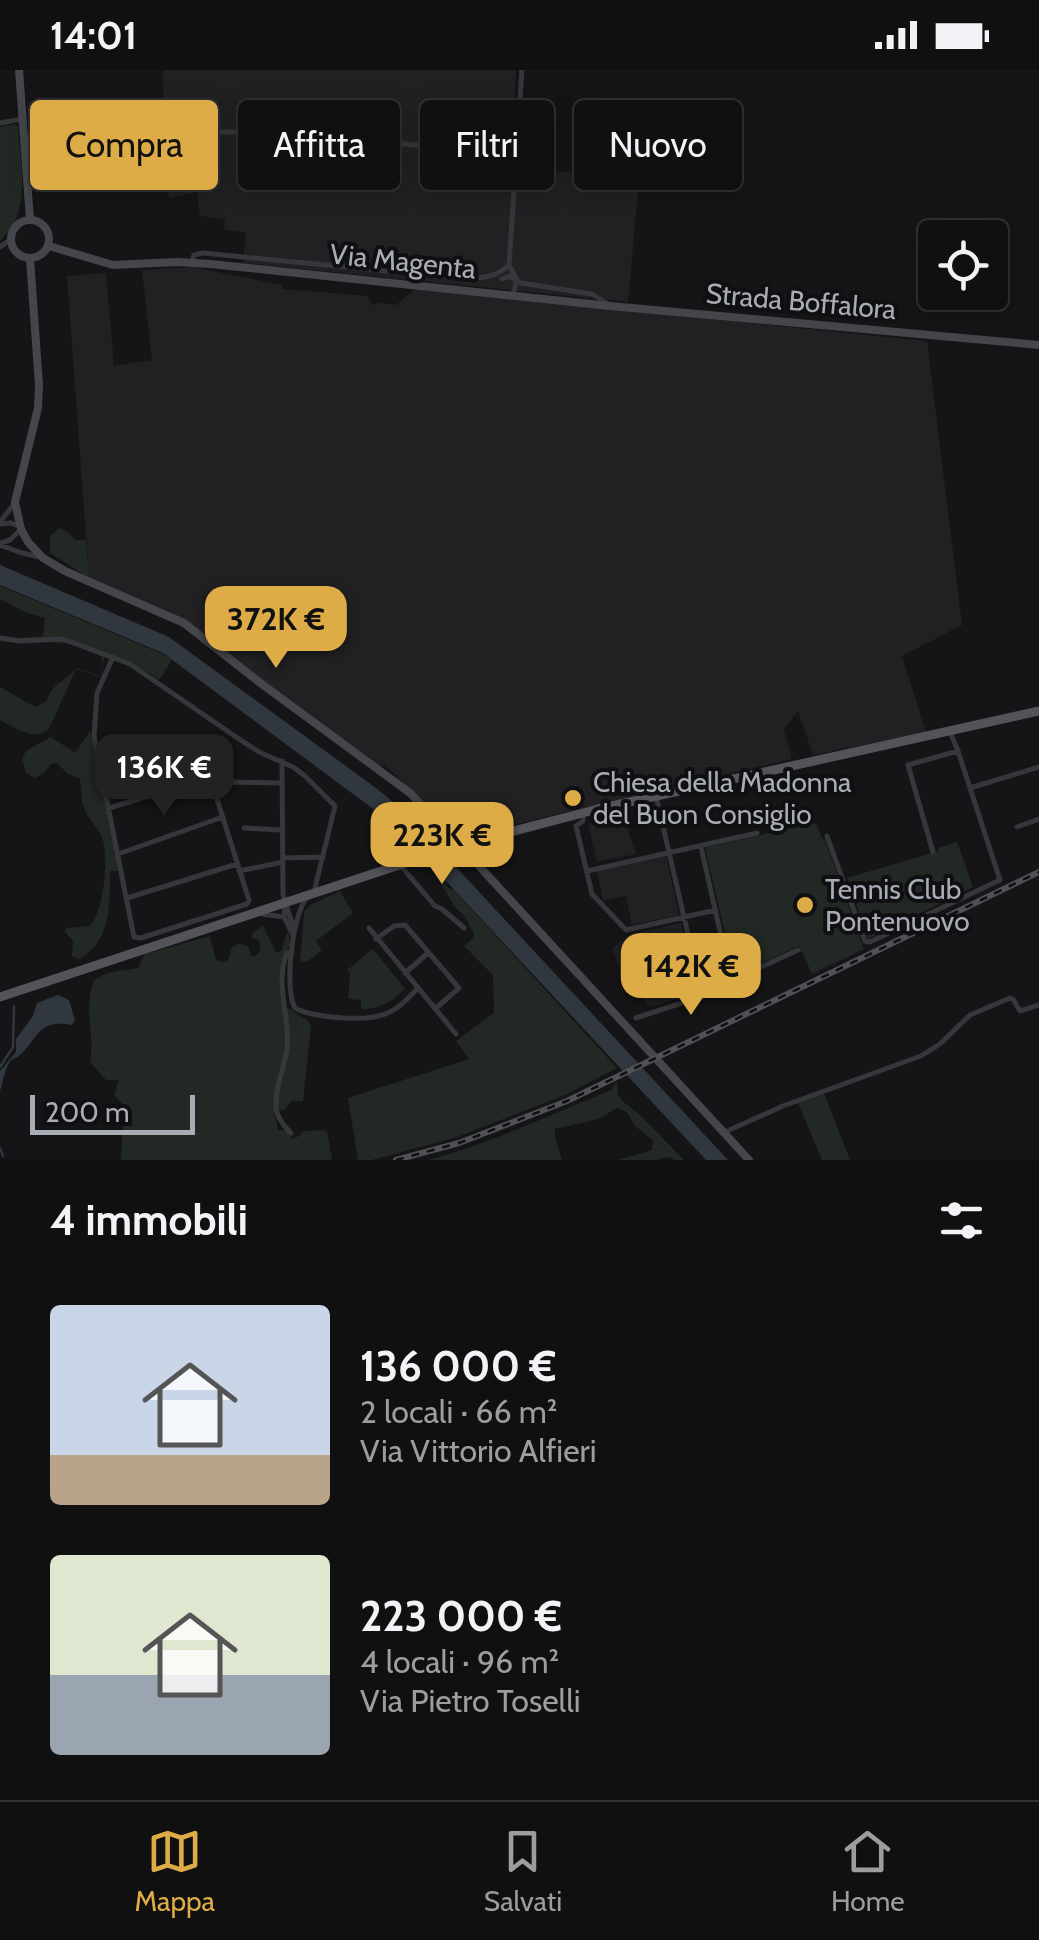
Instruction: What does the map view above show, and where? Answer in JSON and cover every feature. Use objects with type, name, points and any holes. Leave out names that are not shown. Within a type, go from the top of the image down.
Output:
[{"type":"main road","points":[[0,997],[192,927],[244,915],[456,847],[583,813],[1039,711]]},
{"type":"street","points":[[19,70],[30,220]]},
{"type":"street","points":[[520,100],[522,70]]},
{"type":"street","points":[[0,123],[23,119]]},
{"type":"street","points":[[218,132],[283,132],[420,145]]},
{"type":"street","points":[[514,294],[517,280],[510,265],[515,190]]},
{"type":"street","points":[[0,247],[11,239],[15,228],[30,220],[46,228],[50,240],[42,255],[30,259],[15,251],[11,239]]},
{"type":"street","name":"Via Magenta","points":[[49,246],[113,266],[192,262],[678,312]]},
{"type":"street","name":"Via Magenta","points":[[192,262],[194,255],[203,254],[470,279],[509,276],[521,283],[592,294],[610,306]]},
{"type":"street","points":[[0,523],[15,502],[38,408],[30,259]]},
{"type":"street","points":[[503,294],[502,276],[510,265]]},
{"type":"street","name":"Strada Boffalora","points":[[678,312],[1039,345]]},
{"type":"street","points":[[15,502],[20,528],[43,558],[184,623],[410,793],[456,847],[468,850],[750,1160]]},
{"type":"street","points":[[0,523],[20,528]]},
{"type":"street","points":[[0,544],[10,540],[20,528]]},
{"type":"street","points":[[0,544],[43,558]]},
{"type":"street","points":[[0,638],[63,639],[130,664],[198,713],[305,776],[334,804],[314,892],[300,907],[293,936]]},
{"type":"street","points":[[108,808],[208,778],[250,900],[192,927],[136,938],[132,933],[94,736],[98,694],[113,657]]},
{"type":"street","points":[[827,836],[865,941],[1000,880],[950,731]]},
{"type":"street","points":[[933,852],[908,766],[958,751]]},
{"type":"street","points":[[282,761],[284,918],[293,936]]},
{"type":"street","points":[[970,788],[1038,769]]},
{"type":"street","points":[[228,782],[281,783]]},
{"type":"street","points":[[656,796],[702,994]]},
{"type":"street","points":[[562,818],[564,824],[576,826],[584,821],[583,813]]},
{"type":"street","points":[[118,854],[223,817]]},
{"type":"street","points":[[1017,827],[1039,820]]},
{"type":"street","points":[[576,826],[592,894],[626,930],[716,910]]},
{"type":"street","points":[[244,828],[282,830]]},
{"type":"street","points":[[587,871],[757,834]]},
{"type":"street","points":[[701,846],[731,980]]},
{"type":"street","points":[[126,898],[238,867],[323,857]]},
{"type":"street","points":[[400,865],[435,906],[464,928]]},
{"type":"street","points":[[286,902],[293,936],[289,996],[301,1012],[382,1016],[418,989]]},
{"type":"street","points":[[244,915],[284,918]]},
{"type":"street","points":[[376,939],[402,924],[459,988],[435,1009]]},
{"type":"street","points":[[369,928],[456,1034]]},
{"type":"street","points":[[636,1018],[702,994],[798,950]]},
{"type":"street","points":[[292,952],[284,957],[282,972],[287,1049],[276,1105],[278,1116],[292,1133]]},
{"type":"street","points":[[404,973],[428,952]]},
{"type":"street","points":[[724,1132],[921,1056],[969,1016],[1010,998],[1020,1012],[1039,1005]]},
{"type":"shaded area","points":[[163,70],[516,70],[514,100],[420,100],[420,190],[554,190],[554,171],[574,173],[574,190],[638,190],[628,302],[243,263],[246,232],[224,230],[225,219],[200,216],[197,192],[169,198],[168,190],[218,190],[218,100],[163,100]]},
{"type":"shaded area","points":[[15,124],[22,172],[21,202],[10,229],[0,241],[0,127]]},
{"type":"shaded area","points":[[193,267],[282,285],[283,289],[368,296],[371,305],[396,305],[415,289],[927,341],[962,625],[902,656],[926,732],[813,755],[798,711],[784,729],[792,759],[459,837],[384,764],[381,767],[212,641],[89,578],[67,276],[106,273],[114,366],[152,360],[142,270]]},
{"type":"shaded area","points":[[59,528],[75,540],[86,540],[89,578],[50,553],[50,536]]},
{"type":"shaded area","points":[[0,565],[169,637],[376,788],[404,811],[728,1160],[706,1160],[380,814],[163,653],[0,585]]},
{"type":"shaded area","points":[[0,586],[172,660],[159,680],[105,652],[103,667],[102,657],[77,646],[0,641],[0,636],[43,636],[45,618],[0,599]]},
{"type":"shaded area","points":[[76,668],[101,676],[76,669],[49,729],[43,733],[25,732],[0,720],[0,687],[35,707],[46,702]]},
{"type":"shaded area","points":[[90,731],[119,871],[110,871],[109,909],[103,932],[90,952],[79,959],[72,956],[73,941],[65,932],[66,928],[90,926],[95,918],[104,882],[104,844],[84,808],[79,778],[57,763],[35,778],[26,773],[22,758],[27,750],[51,737],[75,753]]},
{"type":"shaded area","points":[[621,810],[636,854],[597,862],[588,824]]},
{"type":"shaded area","name":"Tennis Club Pontenuovo","points":[[812,823],[825,840],[864,949],[812,974],[799,946],[735,975],[705,848]]},
{"type":"shaded area","points":[[957,842],[973,887],[868,939],[856,904],[860,902],[847,878]]},
{"type":"shaded area","points":[[666,855],[679,915],[632,925],[626,896],[603,901],[597,871]]},
{"type":"shaded area","points":[[436,876],[453,889],[617,1068],[565,1095],[457,1137],[372,1160],[358,1160],[348,1098],[469,1059],[456,1041],[494,1013],[493,975],[464,946],[474,934]]},
{"type":"shaded area","points":[[340,891],[353,913],[316,941],[322,950],[300,962],[304,912]]},
{"type":"shaded area","points":[[681,923],[696,993],[650,1007],[624,976],[613,948],[629,935]]},
{"type":"shaded area","points":[[263,926],[279,953],[289,933],[282,975],[286,1007],[311,1025],[303,1101],[292,1101],[284,1110],[274,1110],[278,1130],[287,1130],[292,1139],[303,1131],[327,1131],[332,1160],[121,1160],[124,1106],[114,1095],[119,1080],[106,1080],[90,1062],[89,1002],[94,980],[107,973],[138,968],[145,954],[210,936],[216,960],[227,960],[231,949],[240,944],[249,948],[254,957],[261,950],[252,933]]},
{"type":"shaded area","points":[[373,949],[405,989],[385,1004],[361,1009],[361,1000],[348,999],[347,970]]},
{"type":"shaded area","points":[[58,995],[69,1000],[75,1021],[71,1025],[51,1025],[39,1032],[9,1063],[0,1091],[0,1071],[16,1052],[16,1039],[33,1016],[37,1003]]},
{"type":"shaded area","points":[[617,1082],[621,1100],[684,1160],[618,1160],[652,1150],[653,1140],[635,1126],[627,1112],[617,1108],[598,1119],[555,1129],[562,1160],[428,1160],[521,1128],[611,1090]]},
{"type":"shaded area","points":[[824,1093],[850,1160],[822,1160],[798,1103]]},
{"type":"waterway","points":[[0,1067],[13,1047],[14,1006]]},
{"type":"waterway","points":[[0,1148],[3,1156]]},
{"type":"railway","points":[[396,1160],[459,1143],[567,1101],[1039,872]]},
{"type":"place","name":"Chiesa della Madonna del Buon Consiglio","points":[[573,798]]},
{"type":"place","name":"Tennis Club Pontenuovo","points":[[805,905]]}]
